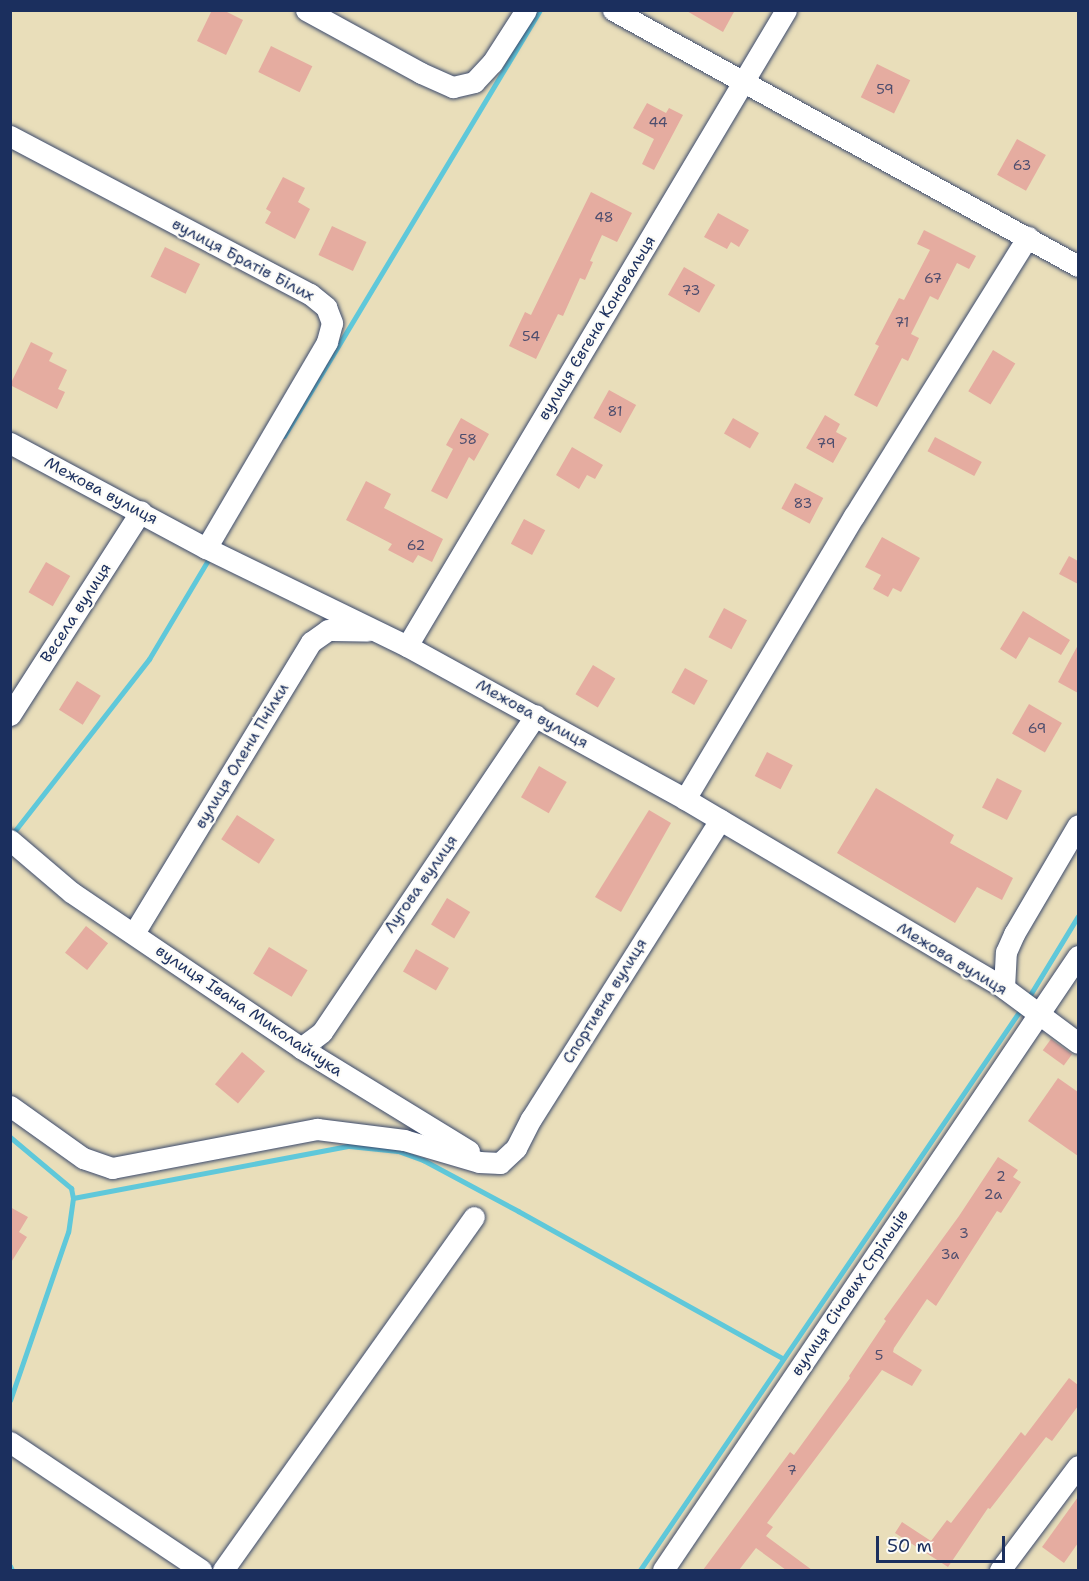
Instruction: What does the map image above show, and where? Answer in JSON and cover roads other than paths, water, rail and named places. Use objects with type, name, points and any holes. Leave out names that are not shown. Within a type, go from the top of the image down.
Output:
[{"type":"street","points":[[306,10],[421,73],[453,87],[474,82],[492,63],[526,10]]},
{"type":"street","points":[[613,10],[1078,266]]},
{"type":"street","name":"вулиця Євгена Коновальця","points":[[407,646],[786,10]]},
{"type":"street","name":"вулиця Братів Білих","points":[[10,136],[310,294],[326,307],[332,323],[327,342],[206,548]]},
{"type":"street","points":[[685,799],[854,516],[1028,237]]},
{"type":"street","name":"Межова вулиця","points":[[10,443],[141,511],[206,548],[407,646],[536,715],[685,799],[1004,988],[1037,1015],[1078,1043]]},
{"type":"street","name":"Весела вулиця","points":[[10,715],[141,511]]},
{"type":"street","name":"вулиця Олени Пчілки","points":[[134,933],[311,642],[328,630],[351,629],[381,633]]},
{"type":"street","name":"Лугова вулиця","points":[[301,1048],[322,1032],[536,715]]},
{"type":"street","name":"Спортивна вулиця","points":[[485,1163],[500,1163],[516,1148],[531,1119],[720,820]]},
{"type":"street","points":[[1004,988],[1006,952],[1014,934],[1078,825]]},
{"type":"street","name":"вулиця Івана Миколайчука","points":[[13,843],[71,892],[301,1048],[485,1163]]},
{"type":"street","name":"вулиця Січових Стрільців","points":[[663,1570],[1078,956]]},
{"type":"street","points":[[10,1106],[83,1158],[112,1168],[317,1129],[404,1140],[485,1163]]},
{"type":"street","points":[[223,1570],[474,1217]]},
{"type":"street","points":[[10,1442],[201,1570]]},
{"type":"street","points":[[1000,1570],[1078,1466]]},
{"type":"waterway","points":[[284,436],[540,10]]},
{"type":"waterway","points":[[10,837],[149,659],[208,560]]},
{"type":"waterway","points":[[1030,995],[1078,916]]},
{"type":"waterway","points":[[640,1570],[1019,1012]]},
{"type":"waterway","points":[[10,1137],[71,1188],[73,1198],[68,1232],[10,1400]]},
{"type":"waterway","points":[[73,1198],[349,1146],[398,1151],[423,1160],[518,1211],[782,1358]]},
{"type":"waterway","points":[[10,1566],[12,1570]]}]
